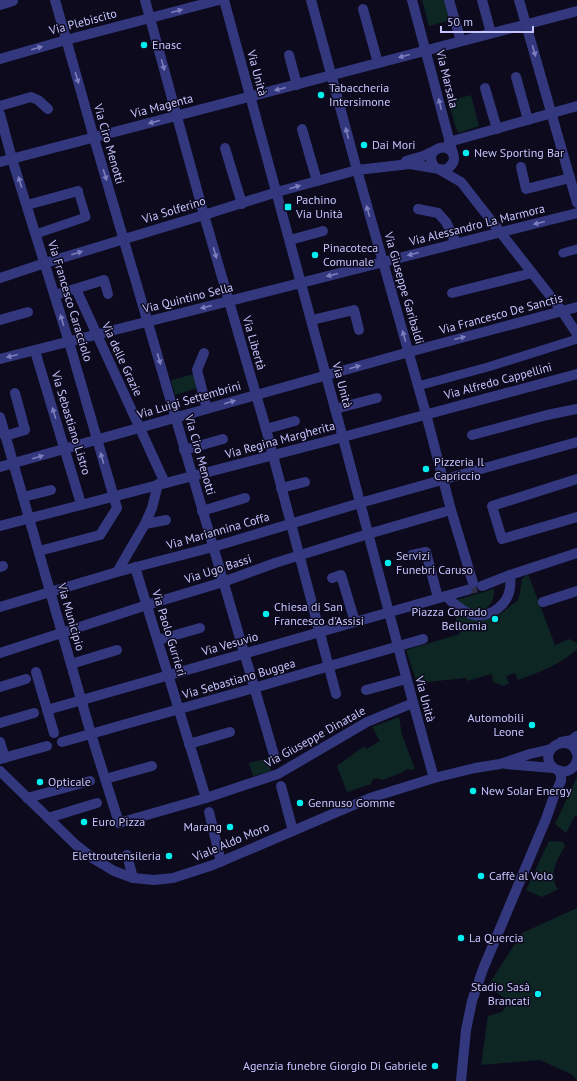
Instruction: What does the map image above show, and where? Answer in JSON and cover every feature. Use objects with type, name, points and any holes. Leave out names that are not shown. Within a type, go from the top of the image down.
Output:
[{"type":"street","name":"Via Ciro Menotti","points":[[55,0],[184,450],[274,755]]},
{"type":"street","name":"Via Libertà","points":[[146,0],[204,215],[266,429],[336,694]]},
{"type":"street","name":"Via Plebiscito","points":[[0,59],[219,0]]},
{"type":"street","name":"Via Unità","points":[[224,0],[312,320],[397,646],[434,778]]},
{"type":"street","name":"Via Giuseppe Garibaldi","points":[[311,0],[443,480],[474,586]]},
{"type":"street","name":"Via Marsala","points":[[412,0],[461,182]]},
{"type":"street","points":[[449,0],[461,41]]},
{"type":"street","points":[[482,0],[490,33]]},
{"type":"street","points":[[519,0],[577,203]]},
{"type":"street","points":[[0,5],[13,1]]},
{"type":"street","points":[[363,9],[378,63]]},
{"type":"street","name":"Via Magenta","points":[[0,162],[577,10]]},
{"type":"street","points":[[289,55],[297,85]]},
{"type":"street","points":[[516,77],[528,120]]},
{"type":"street","points":[[486,88],[496,129]]},
{"type":"street","points":[[0,106],[31,97],[38,100],[48,109]]},
{"type":"street","points":[[449,142],[577,106]]},
{"type":"street","name":"Via Francesco Caracciolo","points":[[0,114],[12,159],[55,295],[117,508],[100,535],[39,551]]},
{"type":"street","points":[[302,129],[317,181]]},
{"type":"street","points":[[440,147],[450,150],[453,156],[453,164],[445,170],[410,164],[396,165],[423,156],[440,147]]},
{"type":"street","points":[[225,148],[242,204]]},
{"type":"street","points":[[434,151],[431,159],[432,164],[461,182],[562,311],[577,334]]},
{"type":"street","name":"Via Solferino","points":[[0,278],[277,192],[357,170],[396,165]]},
{"type":"street","points":[[521,167],[526,189],[570,178]]},
{"type":"street","points":[[27,205],[78,191],[86,217],[36,234]]},
{"type":"street","points":[[418,209],[438,213],[446,222],[456,244]]},
{"type":"street","name":"Via Alessandro La Marmora","points":[[383,262],[577,213]]},
{"type":"street","points":[[290,240],[323,231]]},
{"type":"street","points":[[562,253],[577,249]]},
{"type":"street","name":"Via Quintino Sella","points":[[0,359],[383,262]]},
{"type":"street","points":[[452,293],[532,273]]},
{"type":"street","points":[[55,295],[104,280],[108,294]]},
{"type":"street","name":"Via delle Grazie","points":[[76,289],[140,428],[162,483]]},
{"type":"street","name":"Via Francesco De Sanctis","points":[[409,352],[577,307]]},
{"type":"street","points":[[312,320],[354,310],[359,330]]},
{"type":"street","points":[[0,320],[28,312]]},
{"type":"street","points":[[418,386],[488,367],[577,339]]},
{"type":"street","name":"Via Sebastiano Listro","points":[[35,350],[81,504]]},
{"type":"street","name":"Via Luigi Settembrini","points":[[0,467],[409,352]]},
{"type":"street","points":[[204,353],[197,370],[207,409]]},
{"type":"street","name":"Via Alfredo Cappellini","points":[[426,414],[577,374]]},
{"type":"street","points":[[5,436],[25,430],[14,393]]},
{"type":"street","points":[[335,409],[377,398]]},
{"type":"street","points":[[472,435],[547,415],[577,409]]},
{"type":"street","name":"Via Regina Margherita","points":[[0,526],[113,495],[343,437],[426,414]]},
{"type":"street","name":"Via Municipio","points":[[0,417],[91,734],[119,823]]},
{"type":"street","points":[[266,429],[295,421]]},
{"type":"street","points":[[184,450],[223,439]]},
{"type":"street","name":"Via Mariannina Coffa","points":[[0,607],[117,572],[213,547],[360,502],[577,442]]},
{"type":"street","points":[[576,481],[492,506],[502,539],[577,517]]},
{"type":"street","points":[[281,488],[304,482]]},
{"type":"street","points":[[117,572],[145,524],[162,483]]},
{"type":"street","points":[[23,497],[51,490]]},
{"type":"street","points":[[202,511],[246,498]]},
{"type":"street","name":"Via Ugo Bassi","points":[[0,653],[368,534],[444,512]]},
{"type":"street","points":[[145,524],[166,520]]},
{"type":"street","points":[[412,555],[426,552],[442,597],[473,615],[482,616],[500,607],[508,596],[511,586],[510,575]]},
{"type":"street","name":"Via Vesuvio","points":[[47,710],[442,597],[577,554]]},
{"type":"street","name":"Via Paolo Gurrieri","points":[[135,567],[206,798]]},
{"type":"street","points":[[332,578],[341,575],[355,622]]},
{"type":"street","points":[[543,602],[577,590]]},
{"type":"street","points":[[158,640],[200,628]]},
{"type":"street","name":"Via Sebastiano Buggea","points":[[62,742],[179,710],[423,639]]},
{"type":"street","points":[[71,664],[117,650]]},
{"type":"street","points":[[36,672],[54,733]]},
{"type":"street","points":[[366,690],[406,678]]},
{"type":"street","points":[[0,687],[26,679]]},
{"type":"street","name":"Via Giuseppe Dinatale","points":[[119,823],[206,798],[278,774],[367,722],[413,704]]},
{"type":"street","points":[[0,723],[34,713]]},
{"type":"street","points":[[189,744],[230,732]]},
{"type":"street","points":[[461,1081],[466,1030],[472,1001],[561,781],[561,776],[548,759],[549,754],[555,744],[572,740],[577,736]]},
{"type":"street","points":[[0,742],[2,758],[47,746]]},
{"type":"street","points":[[561,742],[573,746],[577,754]]},
{"type":"street","points":[[500,764],[551,749]]},
{"type":"street","points":[[500,764],[556,769],[564,772],[575,764]]},
{"type":"street","name":"Viale Aldo Moro","points":[[0,771],[76,845],[94,859],[114,872],[133,878],[154,880],[173,878],[189,874],[222,862],[370,798],[434,778],[475,768],[500,764]]},
{"type":"street","points":[[546,819],[560,799],[575,764]]},
{"type":"street","points":[[105,779],[152,766]]},
{"type":"street","points":[[28,798],[90,781]]},
{"type":"street","points":[[281,786],[293,830]]},
{"type":"street","points":[[48,818],[97,803]]},
{"type":"street","points":[[209,812],[222,862]]},
{"type":"street","points":[[127,855],[133,878]]},
{"type":"green space","points":[[422,0],[445,0],[451,20],[429,26]]},
{"type":"green space","points":[[471,95],[479,126],[459,133],[457,131],[448,101]]},
{"type":"green space","points":[[194,374],[198,388],[175,395],[171,380]]},
{"type":"green space","points":[[528,574],[555,645],[569,639],[577,643],[577,649],[557,664],[534,674],[518,680],[515,673],[506,676],[509,683],[504,686],[493,682],[492,674],[467,681],[466,678],[417,683],[406,650],[460,634],[452,604],[492,617],[500,614],[518,600],[522,579]]},
{"type":"green space","points":[[494,589],[492,602],[483,611],[471,611],[456,600]]},
{"type":"green space","points":[[399,717],[402,735],[415,769],[407,769],[401,773],[382,780],[377,778],[372,780],[371,784],[347,792],[337,766],[364,746],[366,749],[380,741],[372,727]]},
{"type":"green space","points":[[268,758],[271,771],[253,776],[249,763]]},
{"type":"green space","points":[[577,777],[577,816],[575,816],[566,833],[555,824]]},
{"type":"green space","points":[[549,841],[563,842],[565,846],[554,870],[554,881],[556,887],[559,889],[542,897],[526,890]]},
{"type":"green space","name":"Stadio Sasà Brancati","points":[[577,908],[577,1080],[571,1074],[540,1060],[481,1065],[488,1016],[502,1012],[510,1001],[487,987],[522,933]]},
{"type":"tunnel","points":[[467,590],[482,586]]},
{"type":"place","name":"Enasc","points":[[144,45]]},
{"type":"place","name":"Tabaccheria Intersimone","points":[[321,95]]},
{"type":"place","name":"Dai Mori","points":[[364,145]]},
{"type":"place","name":"New Sporting Bar","points":[[466,153]]},
{"type":"place","name":"Pachino Via Unità","points":[[288,207]]},
{"type":"place","name":"Pinacoteca Comunale","points":[[315,255]]},
{"type":"place","name":"Pizzeria Il Capriccio","points":[[426,469]]},
{"type":"place","name":"Servizi Funebri Caruso","points":[[388,563]]},
{"type":"place","name":"Chiesa di San Francesco d'Assisi","points":[[266,614]]},
{"type":"place","name":"Piazza Corrado Bellomia","points":[[495,619]]},
{"type":"place","name":"Automobili Leone","points":[[532,725]]},
{"type":"place","name":"Opticale","points":[[40,782]]},
{"type":"place","name":"New Solar Energy","points":[[473,791]]},
{"type":"place","name":"Gennuso Gomme","points":[[300,803]]},
{"type":"place","name":"Euro Pizza","points":[[84,822]]},
{"type":"place","name":"Marang","points":[[230,827]]},
{"type":"place","name":"Elettroutensileria","points":[[169,856]]},
{"type":"place","name":"Caffè al Volo","points":[[481,876]]},
{"type":"place","name":"La Quercia","points":[[461,938]]},
{"type":"place","name":"Stadio Sasà Brancati","points":[[538,994]]},
{"type":"place","name":"Agenzia funebre Giorgio Di Gabriele","points":[[435,1066]]}]
